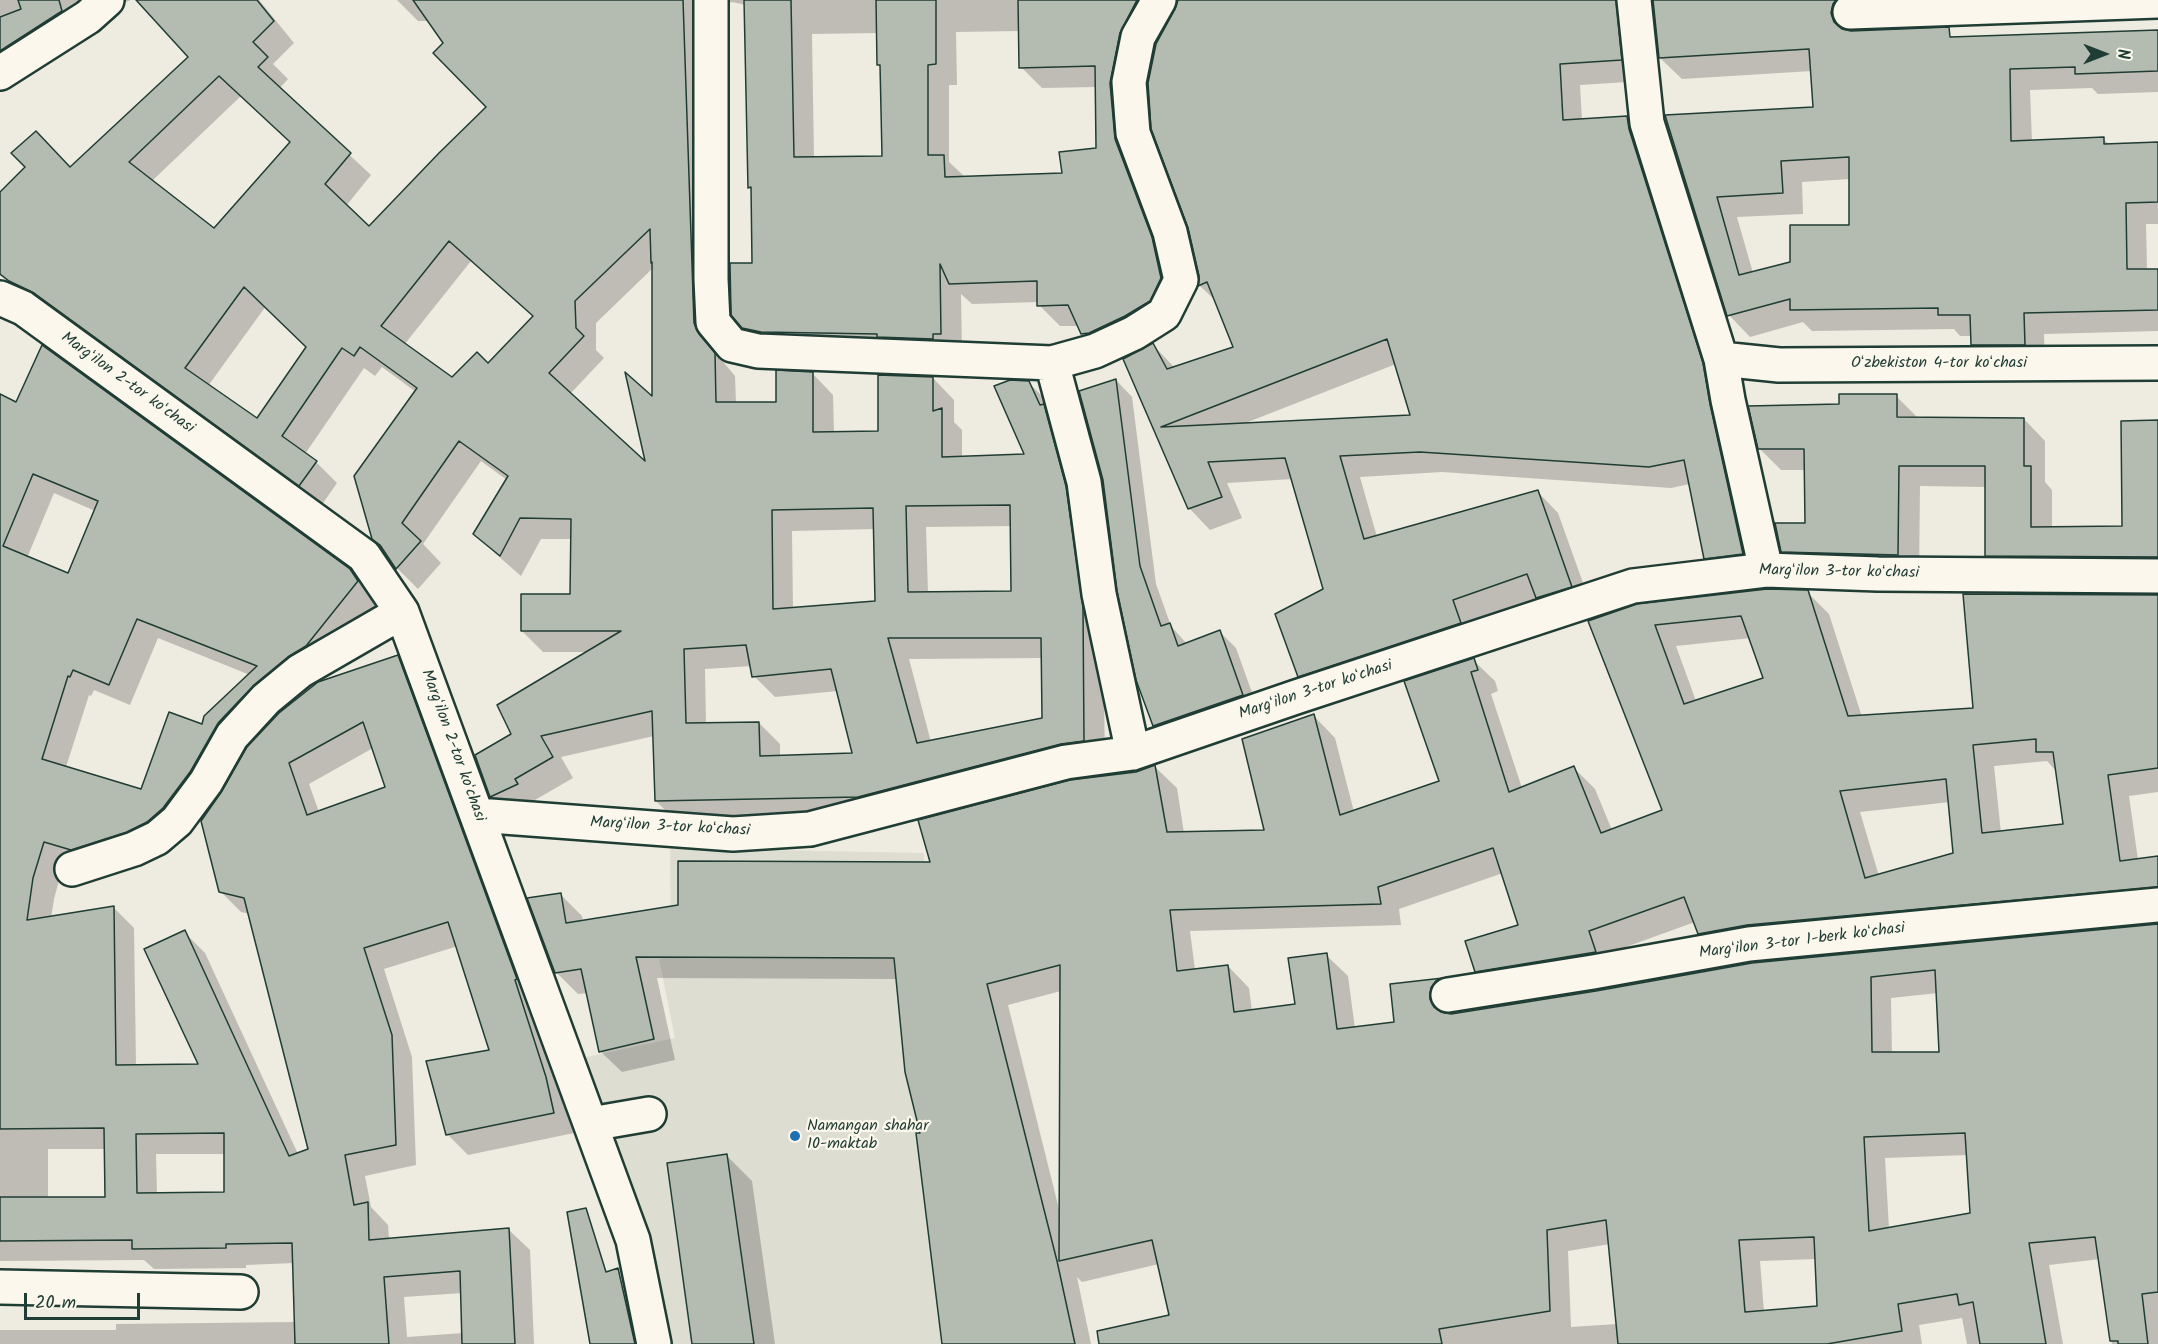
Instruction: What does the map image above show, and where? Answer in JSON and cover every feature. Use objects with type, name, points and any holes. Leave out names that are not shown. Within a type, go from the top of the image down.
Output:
[{"type":"street","points":[[0,73],[88,17],[107,0]]},
{"type":"street","points":[[711,0],[713,322],[732,345],[758,351],[1052,363],[1095,351],[1134,333],[1164,314],[1181,280],[1170,232],[1133,133],[1129,82],[1138,37],[1159,0]]},
{"type":"street","points":[[1635,0],[1647,123],[1721,359],[1766,570]]},
{"type":"street","points":[[1850,12],[2158,1]]},
{"type":"street","name":"Margʻilon 2-tor koʻchasi","points":[[12,303],[364,556],[402,612],[633,1240],[654,1344]]},
{"type":"street","name":"Oʻzbekiston 4-tor koʻchasi","points":[[1721,359],[1779,364],[2158,363]]},
{"type":"street","points":[[1052,363],[1084,482],[1099,594],[1133,753]]},
{"type":"street","name":"Margʻilon 3-tor koʻchasi","points":[[477,815],[733,834],[810,829],[1066,762],[1133,753],[1633,586],[1766,570],[1878,574],[2158,576]]},
{"type":"street","points":[[72,869],[134,849],[157,838],[177,821],[206,783],[232,736],[266,699],[300,671],[402,612]]},
{"type":"street","name":"Margʻilon 3-tor 1-berk koʻchasi","points":[[1448,995],[1749,944],[2158,905]]},
{"type":"street","points":[[591,1124],[650,1114]]},
{"type":"street","points":[[0,1287],[241,1292]]},
{"type":"shaded area","name":"Namangan shahar 10-maktab","points":[[670,848],[924,853],[926,959],[1023,1344],[652,1344],[582,1058],[675,1038],[659,959],[671,957]]},
{"type":"building","points":[[18,0],[59,0],[62,11],[0,51],[0,17],[21,9]]},
{"type":"building","points":[[136,0],[257,0],[274,21],[253,42],[268,57],[258,67],[351,153],[325,184],[369,226],[486,107],[433,53],[443,43],[413,0],[683,0],[694,323],[699,334],[715,353],[716,402],[776,402],[776,370],[813,372],[813,432],[878,431],[878,375],[933,377],[933,411],[942,408],[942,457],[1024,454],[994,386],[1010,380],[1029,381],[1040,405],[1044,404],[1066,486],[1083,608],[1084,741],[1061,744],[858,797],[655,801],[652,711],[541,736],[553,757],[515,779],[518,784],[490,797],[475,755],[511,734],[497,705],[621,631],[521,631],[521,594],[570,594],[571,519],[520,518],[500,556],[473,534],[508,476],[459,441],[402,523],[421,541],[396,569],[380,545],[372,539],[354,476],[417,388],[360,347],[354,356],[342,348],[282,436],[317,461],[299,486],[34,293],[0,274],[0,192],[25,167],[11,153],[36,131],[70,167],[188,57]],"holes":[[[219,76],[290,142],[214,228],[129,162]],[[650,229],[652,396],[625,372],[645,461],[549,373],[584,336],[576,328],[575,301]],[[449,241],[533,316],[488,363],[477,352],[452,377],[381,326]],[[244,287],[306,347],[257,418],[185,368]],[[1010,505],[1011,591],[908,592],[906,506]],[[873,508],[875,601],[773,609],[772,510]],[[888,638],[1041,638],[1042,718],[917,743]],[[746,645],[752,677],[831,669],[852,753],[760,756],[759,722],[686,723],[684,649]]]},
{"type":"building","points":[[744,0],[791,0],[794,157],[882,156],[876,0],[936,0],[936,64],[928,65],[928,155],[944,155],[945,177],[1062,173],[1059,152],[1096,148],[1095,66],[1019,68],[1018,0],[1137,0],[1120,33],[1110,83],[1115,139],[1152,237],[1161,278],[1150,301],[1125,316],[1089,333],[1081,334],[1068,305],[1037,306],[1037,281],[949,284],[940,264],[941,334],[933,334],[933,339],[877,337],[877,334],[761,332],[742,328],[731,315],[730,263],[752,263]]},
{"type":"building","points":[[1178,0],[1616,0],[1622,60],[1560,64],[1563,120],[1627,116],[1629,129],[1703,363],[1743,554],[1704,559],[1684,460],[1649,467],[1420,452],[1340,456],[1364,539],[1538,490],[1572,587],[1536,598],[1527,574],[1453,600],[1461,623],[1298,677],[1275,614],[1323,589],[1285,458],[1208,462],[1222,497],[1188,509],[1123,359],[1153,343],[1167,369],[1233,347],[1207,282],[1198,286],[1199,276],[1188,228],[1151,129],[1148,83],[1156,44]],"holes":[[[1387,339],[1410,415],[1161,427]]]},
{"type":"building","points":[[1653,0],[1836,0],[1831,13],[1834,22],[1842,29],[1851,31],[1949,27],[1950,37],[2158,30],[2158,71],[2075,74],[2075,67],[2010,69],[2011,141],[2104,137],[2104,144],[2158,142],[2158,202],[2126,203],[2127,269],[2158,269],[2158,310],[2024,313],[2025,345],[1971,345],[1970,315],[1938,315],[1938,308],[1790,310],[1790,299],[1727,316],[1665,115],[1813,107],[1809,49],[1659,58]],"holes":[[[1849,157],[1849,225],[1790,225],[1790,262],[1739,275],[1717,197],[1783,193],[1781,161]]]},
{"type":"building","points":[[42,345],[350,569],[358,581],[306,646],[288,657],[254,685],[218,723],[190,772],[163,808],[147,822],[127,832],[71,850],[44,842],[33,878],[27,920],[114,906],[116,1065],[198,1064],[144,949],[185,930],[289,1156],[308,1149],[244,898],[219,892],[201,821],[222,791],[247,747],[279,713],[318,682],[398,655],[517,979],[515,980],[546,1077],[554,1113],[446,1135],[426,1061],[489,1050],[448,922],[364,948],[392,1035],[396,1145],[345,1155],[354,1205],[368,1202],[369,1240],[509,1228],[515,1344],[462,1344],[460,1271],[384,1277],[389,1344],[295,1344],[292,1243],[226,1244],[226,1248],[132,1249],[132,1240],[0,1241],[0,1197],[105,1197],[104,1128],[0,1129],[0,394],[16,402]],"holes":[[[33,474],[98,501],[68,573],[3,546]],[[137,619],[257,666],[204,716],[202,724],[169,712],[141,789],[42,759],[68,676],[70,677],[73,670],[109,685]],[[363,722],[385,787],[307,815],[289,763]],[[224,1133],[224,1192],[137,1193],[136,1134]]]},
{"type":"building","points":[[1116,379],[1140,566],[1161,626],[1170,623],[1178,646],[1220,630],[1243,695],[1153,726],[1136,680],[1117,591],[1103,480],[1079,391]]},
{"type":"building","points":[[1839,394],[1897,394],[1897,417],[2024,418],[2024,466],[2031,466],[2031,527],[2122,526],[2121,421],[2158,420],[2158,557],[1985,556],[1985,466],[1899,466],[1898,555],[1781,552],[1775,523],[1805,523],[1804,449],[1758,449],[1748,406],[1839,404]]},
{"type":"building","points":[[1767,589],[1808,590],[1848,716],[1973,708],[1963,594],[2158,595],[2158,768],[2108,775],[2120,861],[2158,856],[2158,887],[1747,925],[1698,934],[1684,897],[1589,931],[1596,952],[1475,972],[1465,941],[1518,925],[1493,848],[1378,887],[1381,904],[1170,910],[1177,971],[1228,965],[1234,1012],[1295,1004],[1288,958],[1327,953],[1337,1029],[1394,1022],[1390,984],[1443,978],[1436,981],[1431,988],[1430,999],[1434,1007],[1441,1012],[1451,1014],[1752,963],[2158,924],[2158,1292],[2142,1294],[2148,1344],[2118,1344],[2118,1341],[2110,1341],[2095,1237],[2029,1243],[2046,1344],[1980,1344],[1973,1302],[1959,1305],[1957,1294],[1898,1304],[1902,1331],[1827,1344],[1618,1344],[1606,1220],[1547,1230],[1550,1311],[1439,1329],[1442,1344],[1099,1344],[1097,1331],[1169,1315],[1152,1240],[1059,1261],[1060,965],[987,984],[1057,1261],[1075,1344],[942,1344],[916,1133],[920,1133],[905,1072],[894,958],[636,957],[654,1039],[599,1052],[581,969],[555,973],[527,898],[561,893],[566,923],[678,905],[678,861],[930,862],[918,820],[1070,780],[1136,772],[1155,765],[1167,832],[1264,830],[1242,739],[1314,714],[1340,815],[1439,781],[1404,681],[1474,658],[1478,670],[1471,672],[1509,792],[1574,766],[1601,833],[1662,810],[1588,621],[1637,604]],"holes":[[[1741,616],[1763,678],[1684,704],[1655,625]],[[2036,739],[2036,752],[2053,752],[2063,824],[1982,833],[1973,745]],[[1946,779],[1953,853],[1865,878],[1840,791]],[[1935,970],[1939,1052],[1872,1052],[1871,977]],[[1965,1133],[1970,1213],[1869,1231],[1864,1137]],[[1814,1237],[1817,1306],[1745,1312],[1739,1240]]]},
{"type":"building","points":[[727,1154],[754,1344],[692,1344],[667,1163]]},
{"type":"building","points":[[586,1208],[606,1272],[618,1268],[635,1344],[590,1344],[567,1212]]},
{"type":"place","name":"Namangan shahar 10-maktab","points":[[795,1136]]}]
